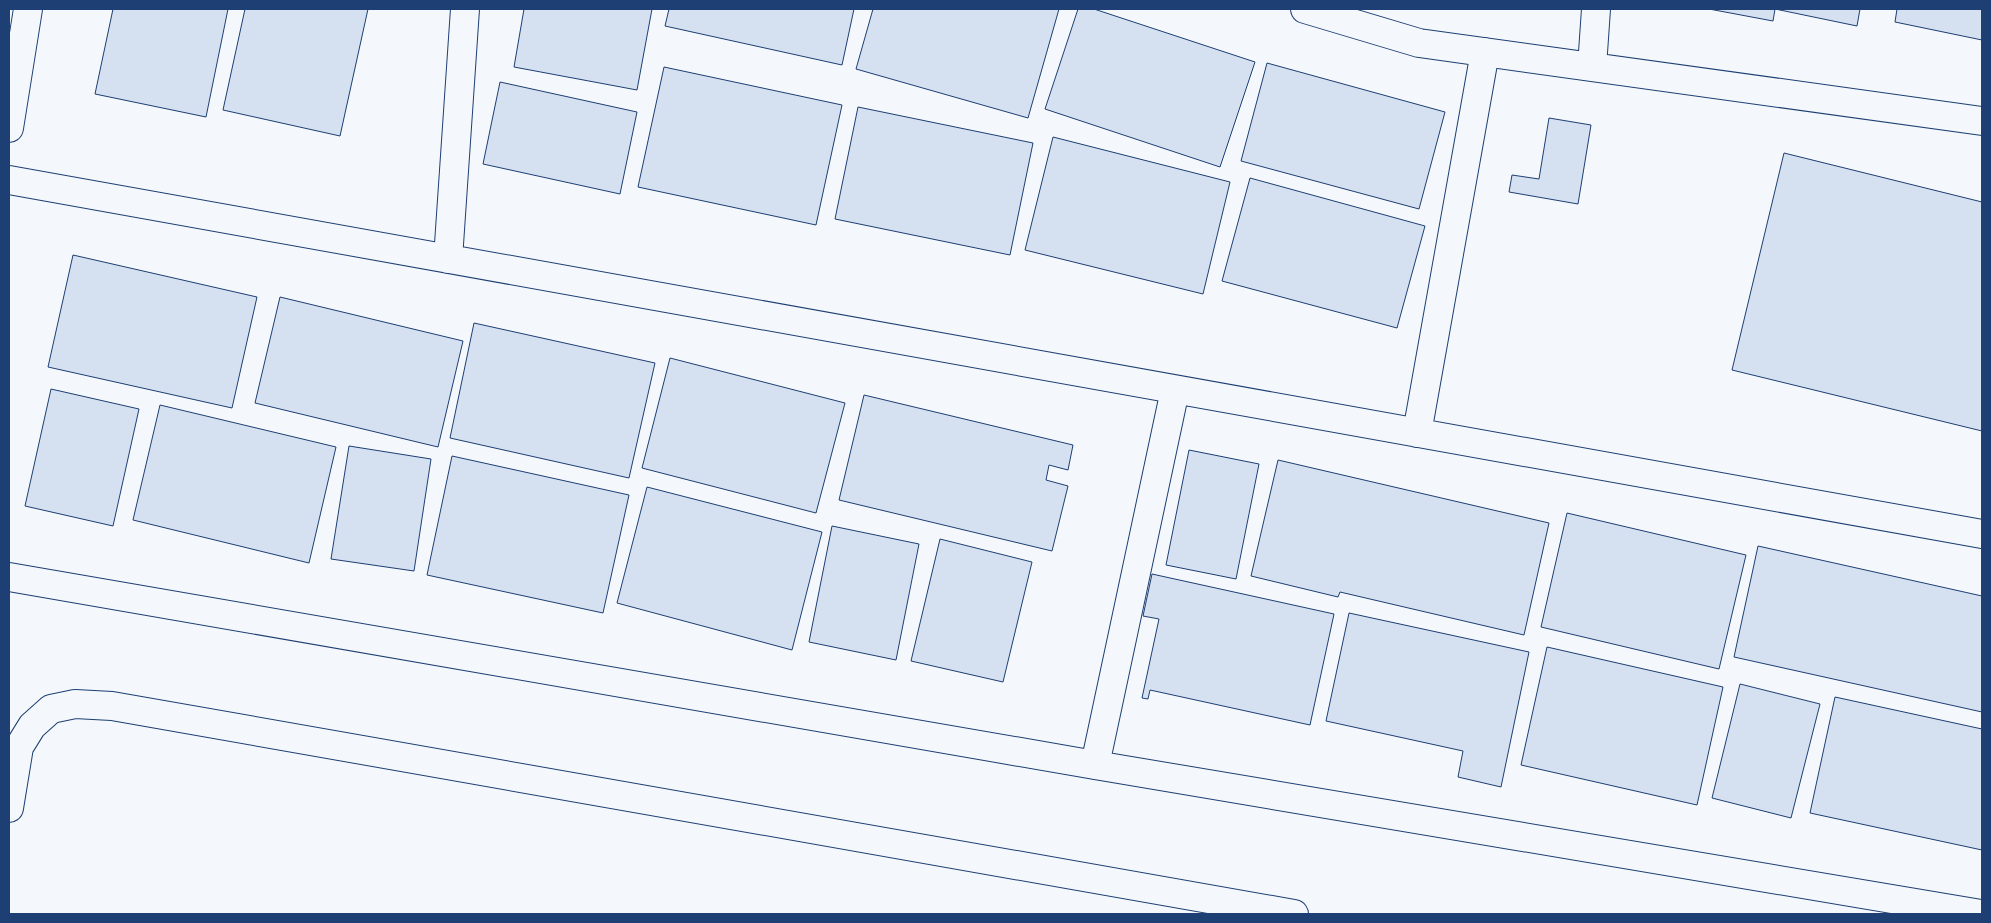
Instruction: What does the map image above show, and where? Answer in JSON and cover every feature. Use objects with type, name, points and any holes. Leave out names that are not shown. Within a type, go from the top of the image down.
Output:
[{"type":"street","points":[[9,128],[28,9]]},
{"type":"street","points":[[448,259],[465,9]]},
{"type":"street","points":[[1305,9],[1419,43],[1982,121]]},
{"type":"street","points":[[1592,67],[1596,9]]},
{"type":"street","points":[[1417,433],[1484,52]]},
{"type":"street","points":[[9,180],[1982,534]]},
{"type":"street","points":[[1095,765],[1175,390]]},
{"type":"street","points":[[9,578],[1095,765],[1981,914]]},
{"type":"street","points":[[9,808],[19,747],[32,726],[51,709],[75,704],[112,706],[1294,914]]},
{"type":"building","points":[[113,9],[228,9],[206,117],[95,94]]},
{"type":"building","points":[[245,9],[368,9],[340,136],[223,110]]},
{"type":"building","points":[[524,9],[652,9],[637,90],[514,67]]},
{"type":"building","points":[[669,9],[854,9],[842,65],[665,26]]},
{"type":"building","points":[[873,9],[1059,9],[1028,118],[856,69]]},
{"type":"building","points":[[1078,9],[1094,9],[1255,62],[1220,167],[1045,109]]},
{"type":"building","points":[[1709,9],[1775,9],[1773,21]]},
{"type":"building","points":[[1775,9],[1860,9],[1857,26]]},
{"type":"building","points":[[1897,9],[1982,9],[1982,40],[1895,22]]},
{"type":"building","points":[[1267,63],[1445,112],[1419,209],[1241,161]]},
{"type":"building","points":[[664,67],[842,105],[816,225],[638,187]]},
{"type":"building","points":[[500,82],[637,112],[620,194],[483,164]]},
{"type":"building","points":[[858,107],[1033,143],[1010,255],[835,219]]},
{"type":"building","points":[[1549,118],[1591,125],[1578,204],[1509,192],[1512,175],[1539,179]]},
{"type":"building","points":[[1053,137],[1230,182],[1203,294],[1025,250]]},
{"type":"building","points":[[1784,153],[1982,202],[1982,431],[1732,370]]},
{"type":"building","points":[[1250,178],[1425,226],[1397,328],[1222,281]]},
{"type":"building","points":[[73,255],[257,297],[232,408],[48,367]]},
{"type":"building","points":[[280,297],[463,341],[438,447],[255,403]]},
{"type":"building","points":[[474,323],[655,363],[629,478],[450,438]]},
{"type":"building","points":[[670,358],[845,403],[816,513],[642,468]]},
{"type":"building","points":[[51,389],[139,409],[113,526],[25,506]]},
{"type":"building","points":[[864,395],[1073,445],[1068,470],[1049,465],[1046,480],[1068,486],[1052,551],[839,500]]},
{"type":"building","points":[[160,405],[336,447],[309,563],[133,520]]},
{"type":"building","points":[[349,446],[431,459],[414,571],[331,559]]},
{"type":"building","points":[[1189,450],[1259,464],[1236,579],[1166,565]]},
{"type":"building","points":[[452,456],[629,495],[603,613],[427,575]]},
{"type":"building","points":[[1278,460],[1549,523],[1524,635],[1340,592],[1338,597],[1251,576]]},
{"type":"building","points":[[647,487],[822,532],[792,650],[617,603]]},
{"type":"building","points":[[1567,513],[1746,555],[1719,669],[1541,627]]},
{"type":"building","points":[[832,526],[919,544],[896,660],[809,642]]},
{"type":"building","points":[[940,539],[1032,562],[1003,682],[911,661]]},
{"type":"building","points":[[1758,546],[1982,596],[1982,712],[1734,657]]},
{"type":"building","points":[[1152,574],[1334,614],[1310,725],[1150,690],[1148,699],[1142,698],[1159,619],[1143,616]]},
{"type":"building","points":[[1349,613],[1529,652],[1501,787],[1458,777],[1463,751],[1326,721]]},
{"type":"building","points":[[1547,647],[1723,687],[1697,805],[1521,765]]},
{"type":"building","points":[[1740,684],[1820,704],[1791,818],[1712,798]]},
{"type":"building","points":[[1835,697],[1982,729],[1982,850],[1810,813]]}]
